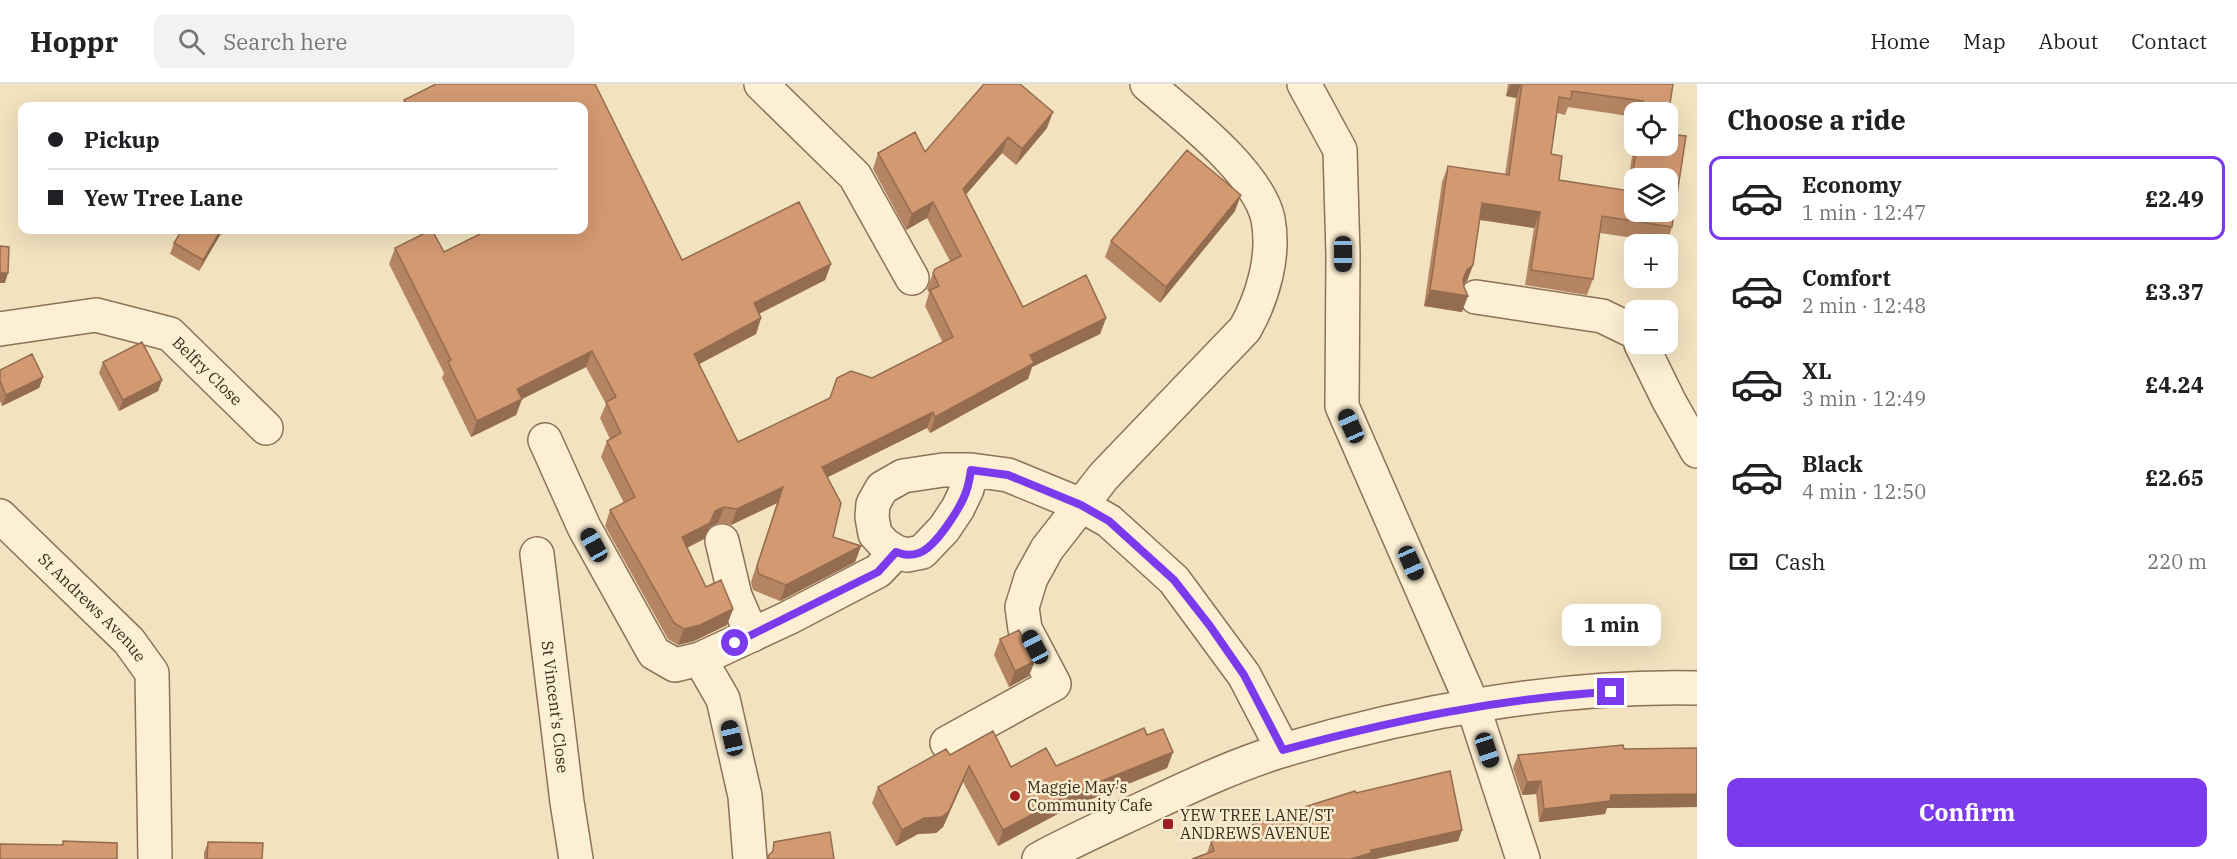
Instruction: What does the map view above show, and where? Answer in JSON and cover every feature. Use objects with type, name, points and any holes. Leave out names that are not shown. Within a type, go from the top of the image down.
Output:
[{"type":"street","points":[[761,84],[855,176],[912,278]]},
{"type":"street","points":[[947,743],[1054,684],[1025,629],[1022,607],[1031,578],[1047,549],[1081,505],[1130,448],[1245,329],[1257,308],[1264,286],[1270,249],[1268,218],[1256,192],[1237,167],[1209,138],[1147,84]]},
{"type":"street","points":[[1304,84],[1340,150],[1343,254],[1342,406],[1473,706],[1523,859]]},
{"type":"street","points":[[1476,297],[1602,316],[1624,327]]},
{"type":"street","name":"Belfry Close","points":[[0,329],[96,315],[170,334],[266,428]]},
{"type":"street","points":[[1646,354],[1697,451]]},
{"type":"street","points":[[545,440],[584,526],[654,653],[675,665],[700,659],[878,572],[896,552]]},
{"type":"street","points":[[971,470],[967,489],[958,508],[932,543],[921,552],[907,555],[896,552],[885,545],[875,534],[872,517],[873,504],[882,488],[903,476],[943,470],[971,470],[1008,475],[1081,505],[1109,521],[1174,580],[1244,675],[1283,750]]},
{"type":"street","name":"St Andrews Avenue","points":[[0,516],[129,640],[152,673],[155,859]]},
{"type":"street","points":[[722,541],[735,597],[752,635]]},
{"type":"street","name":"St Vincent's Close","points":[[537,554],[576,859]]},
{"type":"street","points":[[700,659],[723,699],[745,796],[750,859]]},
{"type":"street","points":[[1046,857],[1199,783],[1283,750],[1375,726],[1473,706],[1566,694],[1697,688]]},
{"type":"building","points":[[436,84],[595,84],[682,260],[799,202],[831,264],[754,303],[761,318],[694,354],[738,442],[830,398],[837,378],[851,371],[872,378],[953,337],[930,290],[939,286],[933,273],[935,269],[961,256],[933,202],[912,214],[878,153],[915,132],[925,152],[984,84],[1020,84],[1053,112],[1022,149],[1008,137],[963,189],[1023,307],[1086,275],[1106,318],[1030,355],[1034,363],[935,417],[933,412],[822,467],[841,503],[833,537],[861,546],[786,585],[759,574],[757,566],[783,487],[737,509],[724,507],[715,511],[710,523],[682,537],[706,587],[721,580],[733,609],[700,625],[684,629],[674,623],[610,510],[635,497],[607,441],[621,433],[606,402],[616,397],[592,351],[517,389],[522,399],[477,421],[448,362],[451,360],[395,248],[423,234],[434,234],[444,252],[480,234],[588,234],[588,102],[405,102],[404,100]]},
{"type":"building","points":[[1522,84],[1673,84],[1670,102],[1643,102],[1572,91],[1571,99],[1559,97],[1551,154],[1562,156],[1559,180],[1624,190],[1624,219],[1602,216],[1593,279],[1531,270],[1540,212],[1482,203],[1473,265],[1467,270],[1463,279],[1468,296],[1430,290],[1448,166],[1509,175]]},
{"type":"building","points":[[1678,135],[1686,136],[1678,188],[1678,168],[1634,168],[1635,156],[1678,156]]},
{"type":"building","points":[[1187,150],[1241,195],[1166,287],[1111,241]]},
{"type":"building","points":[[1640,222],[1673,222],[1672,227]]},
{"type":"building","points":[[180,234],[219,234],[203,260],[174,243]]},
{"type":"building","points":[[0,246],[9,247],[8,273],[0,273]]},
{"type":"building","points":[[142,342],[162,380],[123,400],[103,362]]},
{"type":"building","points":[[32,354],[43,377],[6,395],[0,381],[0,370]]},
{"type":"building","points":[[1019,630],[1035,661],[1015,671],[1000,639]]},
{"type":"building","points":[[1144,728],[1147,735],[1163,729],[1173,752],[1072,793],[1003,830],[969,766],[949,811],[942,817],[924,818],[902,830],[878,787],[946,749],[950,755],[993,731],[1011,767],[1046,748],[1056,766]]},
{"type":"building","points":[[1623,745],[1624,749],[1697,748],[1697,794],[1611,795],[1610,801],[1544,809],[1541,781],[1527,782],[1518,755]]},
{"type":"building","points":[[1450,771],[1462,830],[1371,850],[1371,853],[1351,859],[1192,859],[1214,851],[1211,841],[1270,818],[1355,791],[1356,793]]},
{"type":"building","points":[[830,832],[834,859],[769,859],[768,856],[773,851],[774,842]]},
{"type":"building","points":[[63,841],[117,843],[117,859],[0,859],[0,844],[63,845]]},
{"type":"building","points":[[208,842],[263,843],[262,859],[207,859]]},
{"type":"place","name":"Maggie May's Community Cafe","points":[[1015,796]]},
{"type":"place","name":"YEW TREE LANE/ST ANDREWS AVENUE","points":[[1168,824]]},
{"type":"route","points":[[735,643],[878,572],[896,552],[907,555],[921,552],[944,529],[958,508],[967,489],[971,470],[1008,475],[1081,505],[1109,521],[1174,580],[1210,626],[1244,675],[1283,750],[1375,726],[1473,706],[1566,694],[1611,692]]}]
